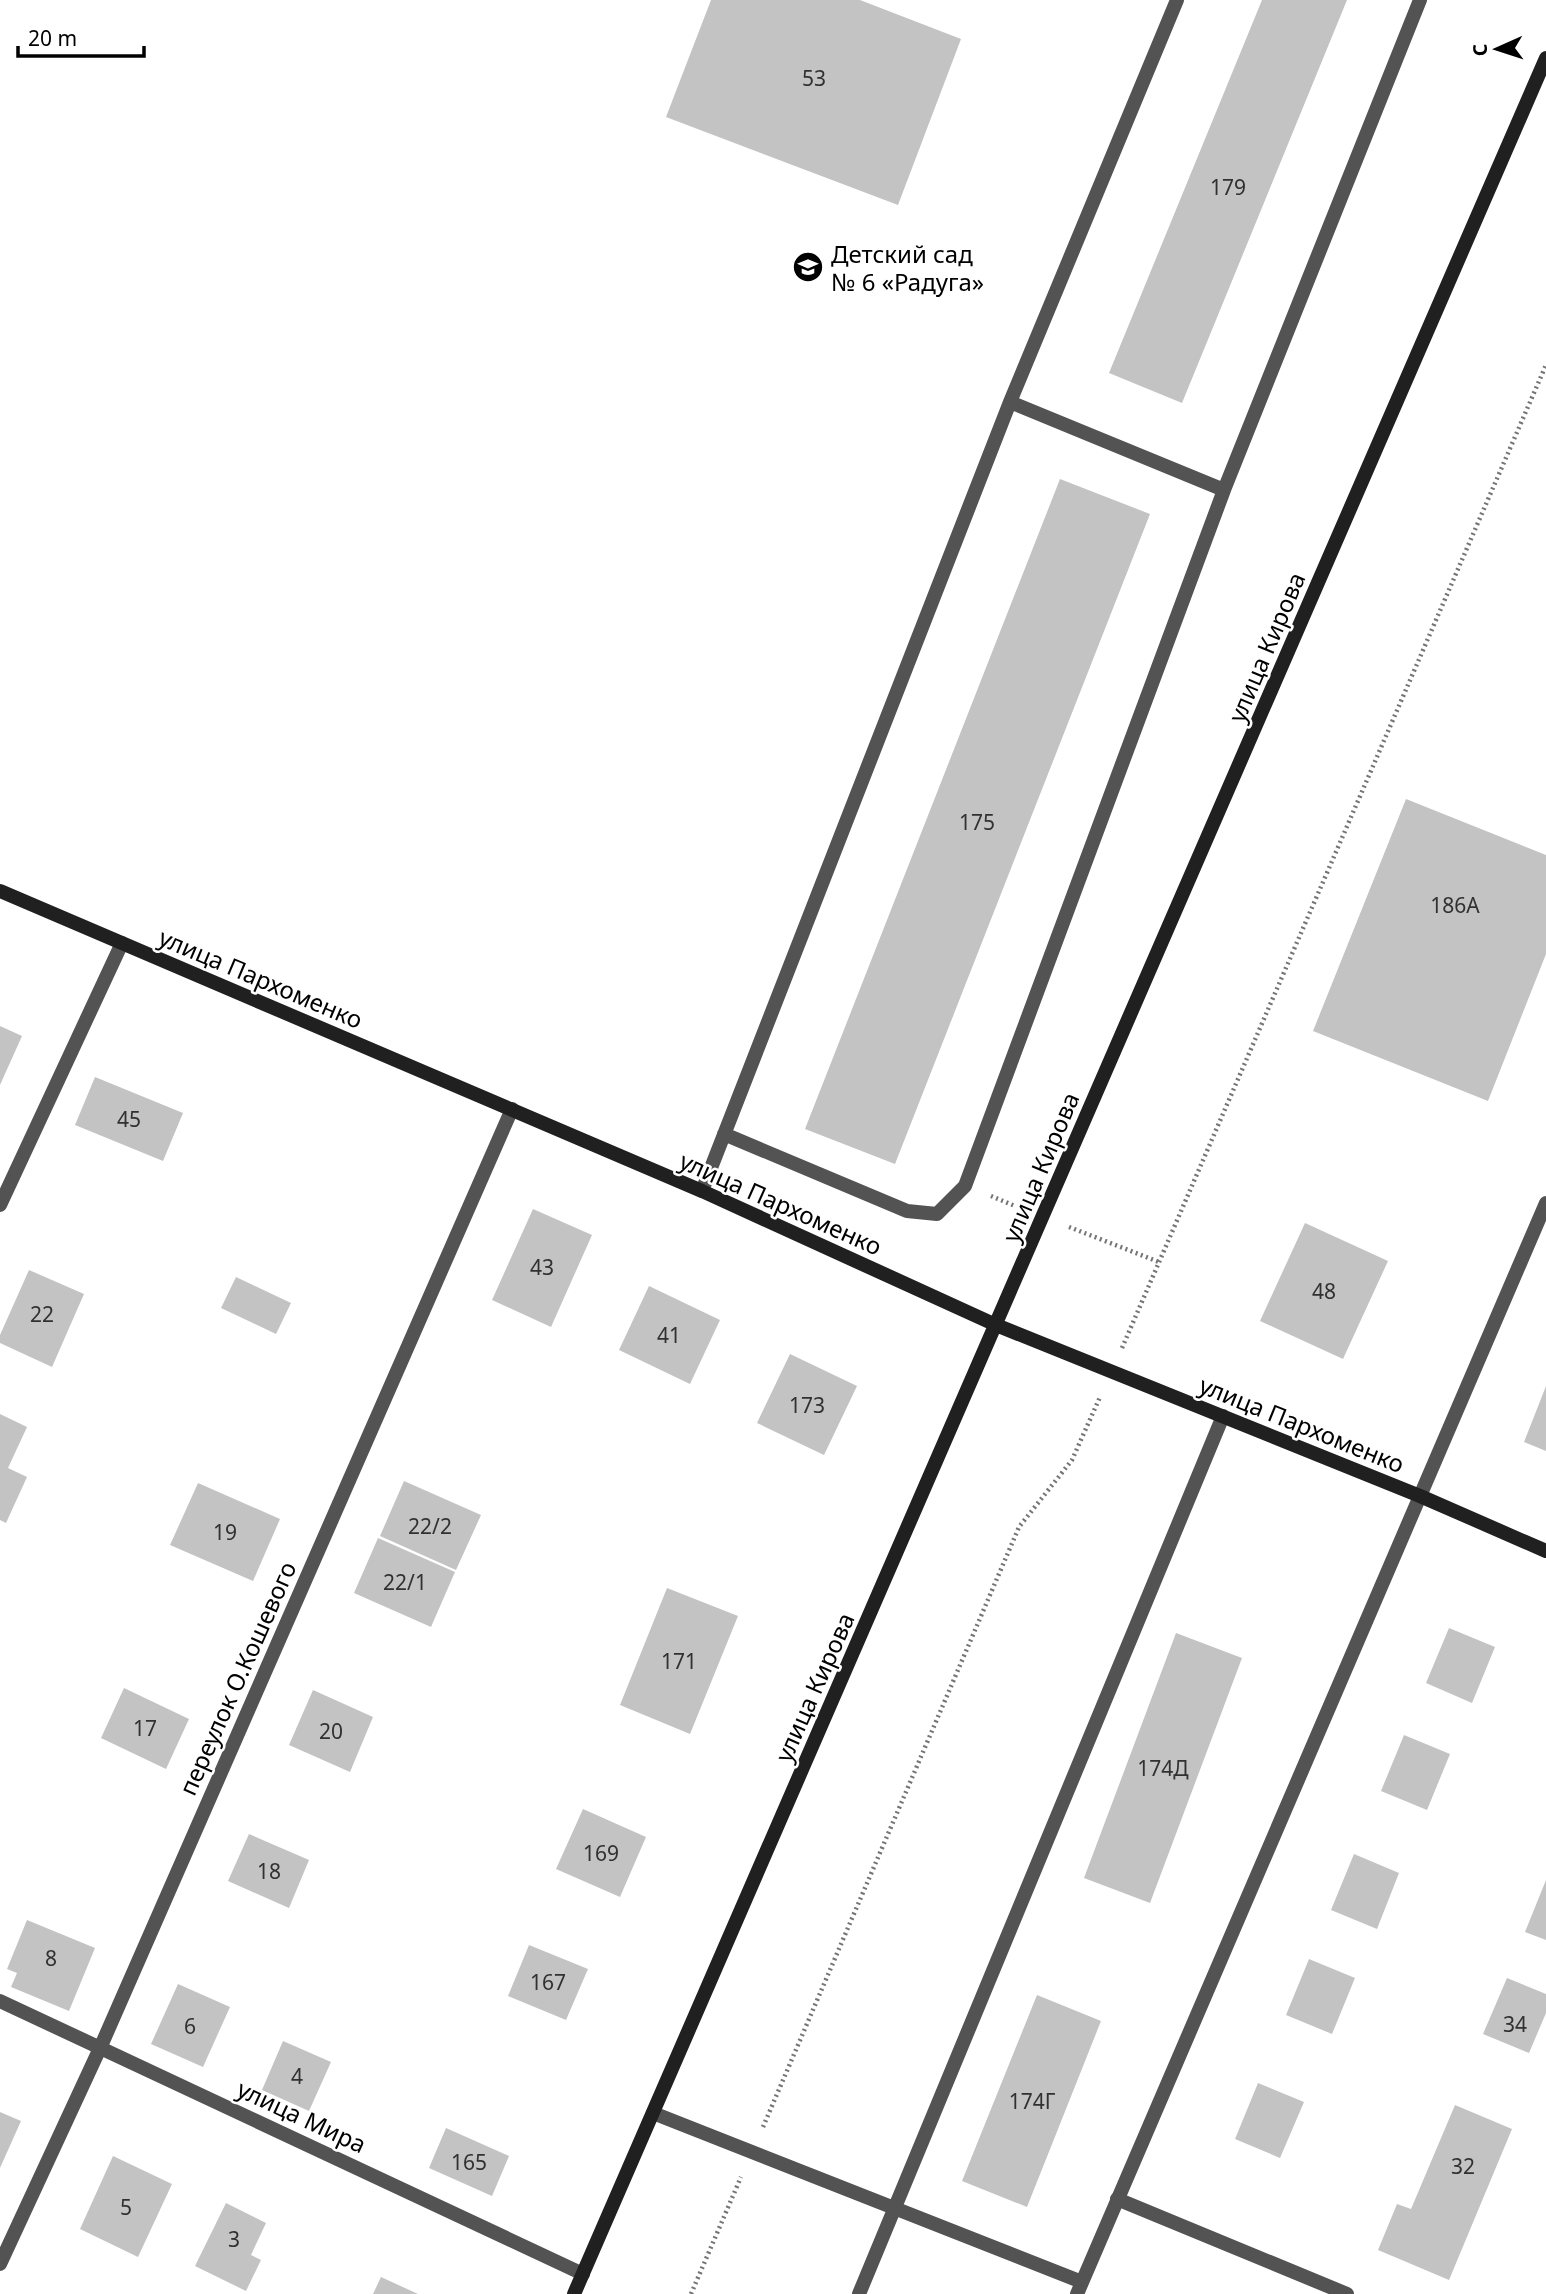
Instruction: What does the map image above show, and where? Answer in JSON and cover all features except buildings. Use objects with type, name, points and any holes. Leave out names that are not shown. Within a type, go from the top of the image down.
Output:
[{"type":"street","points":[[702,1191],[1010,402],[1177,0]]},
{"type":"street","points":[[724,1135],[907,1211],[937,1214],[965,1186],[1224,490],[1420,0]]},
{"type":"street","name":"улица Кирова","points":[[574,2294],[1546,58]]},
{"type":"street","points":[[1010,402],[1224,490]]},
{"type":"street","name":"улица Пархоменко","points":[[0,891],[702,1191],[996,1325],[1420,1496],[1546,1551]]},
{"type":"street","points":[[0,1205],[122,943]]},
{"type":"street","name":"переулок О.Кошевого","points":[[0,2264],[101,2046],[512,1110]]},
{"type":"street","points":[[653,2113],[895,2209],[1080,2288],[1546,1203]]},
{"type":"street","points":[[859,2294],[1223,1416]]},
{"type":"street","name":"улица Мира","points":[[0,2001],[583,2274]]},
{"type":"street","points":[[1117,2199],[1347,2294]]},
{"type":"path","points":[[691,2294],[1019,1527],[1072,1460],[1112,1372],[1546,365]]},
{"type":"place","name":"Детский сад № 6 «Радуга»","points":[[808,267]]}]
